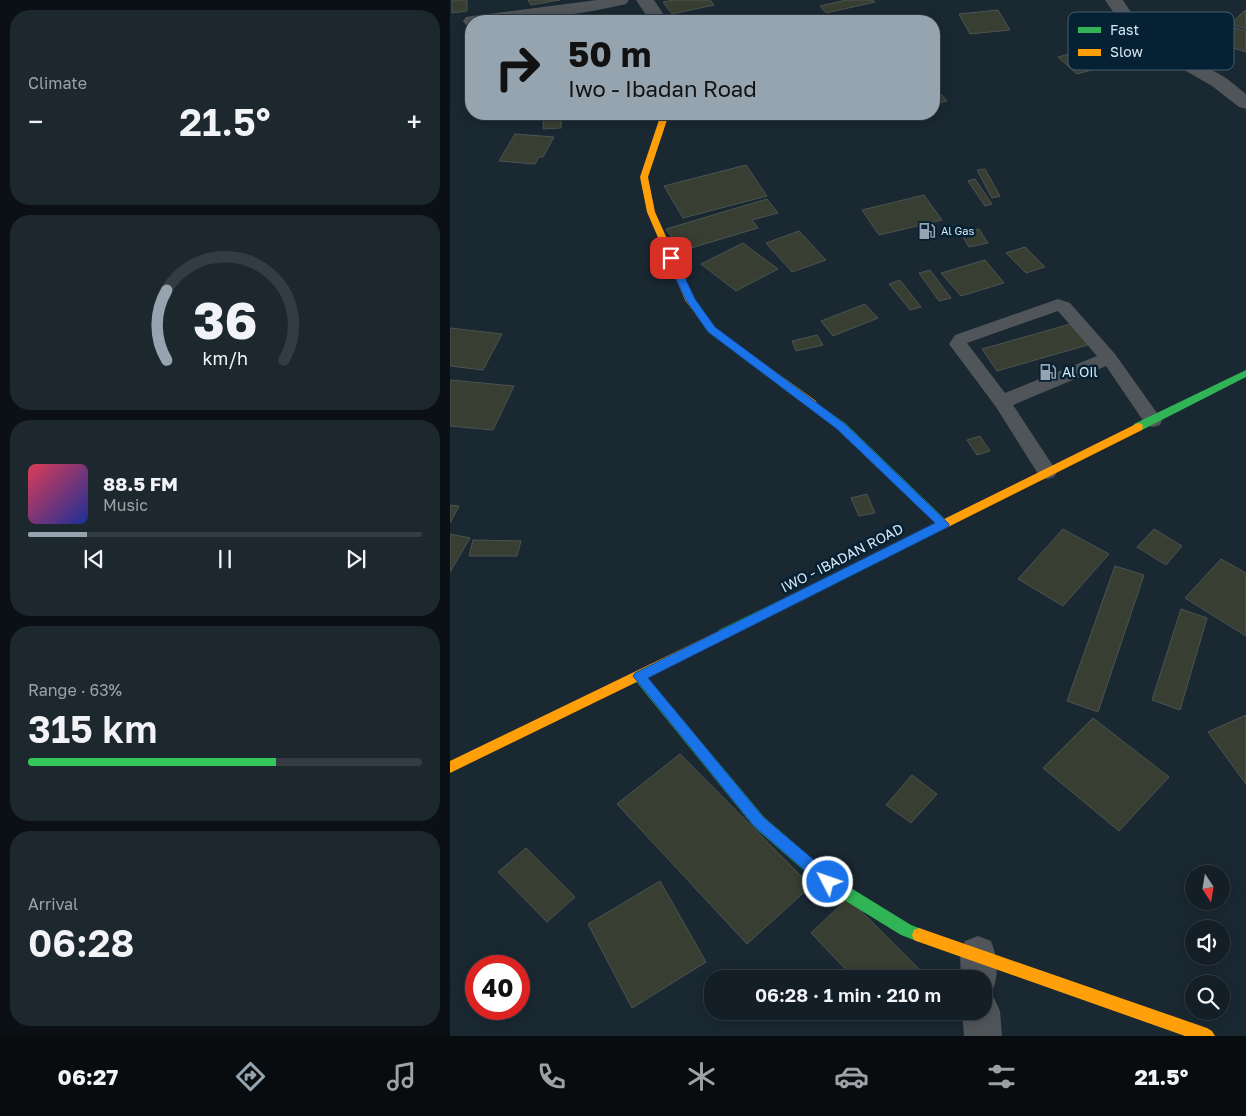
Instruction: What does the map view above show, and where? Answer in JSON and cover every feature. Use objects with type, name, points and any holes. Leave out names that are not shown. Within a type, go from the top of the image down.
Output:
[{"type":"street","points":[[491,15],[519,7],[589,7],[620,0]]},
{"type":"street","points":[[646,0],[655,15]]},
{"type":"street","points":[[1114,0],[1122,12]]},
{"type":"street","points":[[1198,70],[1219,82],[1246,103]]},
{"type":"street","points":[[663,120],[644,177],[651,212],[687,293],[704,321],[712,330],[841,426],[944,524]]},
{"type":"street","name":"IWO - IBADAN ROAD","points":[[450,767],[639,676],[1246,373]]},
{"type":"street","points":[[639,676],[758,822],[828,882],[906,930],[978,967],[1207,1036]]},
{"type":"street","points":[[982,1020],[983,1036]]},
{"type":"lane","points":[[1047,472],[1002,402],[958,344],[960,339],[1058,305],[1064,307],[1109,358],[1153,420]]},
{"type":"lane","points":[[1002,402],[1109,358]]},
{"type":"building","points":[[452,0],[467,0],[467,11],[452,13]]},
{"type":"building","points":[[528,0],[560,0],[531,5]]},
{"type":"building","points":[[674,0],[710,0],[714,5],[672,14],[663,2]]},
{"type":"building","points":[[846,0],[873,0],[875,2],[826,13],[820,6]]},
{"type":"building","points":[[998,10],[1010,30],[970,34],[959,14]]},
{"type":"building","points":[[1246,11],[1246,29],[1234,25],[1234,21]]},
{"type":"building","points":[[1234,27],[1246,31],[1246,52],[1234,48]]},
{"type":"building","points":[[1068,54],[1068,66],[1058,57]]},
{"type":"building","points":[[1073,70],[1092,70],[1077,74]]},
{"type":"building","points":[[940,93],[947,101],[940,103]]},
{"type":"building","points":[[544,120],[561,120],[561,128],[543,129]]},
{"type":"building","points":[[515,134],[554,137],[543,157],[539,157],[535,164],[499,161]]},
{"type":"building","points":[[746,165],[767,196],[683,218],[664,186]]},
{"type":"building","points":[[985,169],[1000,196],[992,198],[977,170]]},
{"type":"building","points":[[975,179],[992,204],[985,206],[968,181]]},
{"type":"building","points":[[924,195],[942,220],[879,235],[862,210]]},
{"type":"building","points":[[767,199],[778,213],[752,220],[758,228],[681,251],[666,229]]},
{"type":"building","points":[[979,229],[988,243],[969,247],[960,232]]},
{"type":"building","points":[[799,231],[826,260],[792,272],[766,243]]},
{"type":"building","points":[[743,243],[778,269],[736,291],[701,264]]},
{"type":"building","points":[[1025,247],[1045,267],[1026,273],[1006,253]]},
{"type":"building","points":[[985,260],[1004,283],[961,296],[941,273]]},
{"type":"building","points":[[930,270],[951,298],[939,301],[919,273]]},
{"type":"building","points":[[900,280],[921,307],[910,310],[889,284]]},
{"type":"building","points":[[865,304],[878,318],[833,336],[821,321]]},
{"type":"building","points":[[1074,323],[1091,344],[997,371],[982,349]]},
{"type":"building","points":[[450,328],[502,334],[483,370],[450,366]]},
{"type":"building","points":[[817,335],[823,345],[796,351],[792,341]]},
{"type":"building","points":[[450,380],[514,386],[493,430],[450,426]]},
{"type":"building","points":[[980,436],[990,451],[977,455],[967,440]]},
{"type":"building","points":[[867,494],[875,513],[859,516],[851,498]]},
{"type":"building","points":[[450,505],[459,506],[450,523]]},
{"type":"building","points":[[1063,529],[1109,554],[1063,606],[1018,579]]},
{"type":"building","points":[[1154,529],[1182,546],[1166,565],[1137,547]]},
{"type":"building","points":[[450,534],[470,538],[450,572]]},
{"type":"building","points":[[473,540],[521,541],[517,556],[469,556]]},
{"type":"building","points":[[1221,559],[1246,573],[1246,636],[1185,598]]},
{"type":"building","points":[[1115,566],[1144,575],[1098,712],[1067,701]]},
{"type":"building","points":[[1181,609],[1207,618],[1180,710],[1152,700]]},
{"type":"building","points":[[1246,715],[1246,784],[1208,732]]},
{"type":"building","points":[[1093,718],[1169,777],[1119,831],[1043,768]]},
{"type":"building","points":[[680,754],[811,886],[747,944],[617,804]]},
{"type":"building","points":[[912,775],[937,794],[911,823],[886,805]]},
{"type":"building","points":[[526,848],[575,897],[547,922],[498,872]]},
{"type":"building","points":[[660,881],[706,962],[632,1008],[588,924]]},
{"type":"building","points":[[848,898],[919,969],[846,970],[811,933]]},
{"type":"traffic: fast","points":[[1138,427],[1246,373]]},
{"type":"traffic: fast","points":[[812,404],[841,426],[944,524]]},
{"type":"traffic: fast","points":[[723,634],[936,528]]},
{"type":"traffic: fast","points":[[639,676],[759,822],[828,882],[906,930],[919,935]]},
{"type":"traffic: slow","points":[[663,120],[644,177],[651,212],[690,300],[712,330],[812,404]]},
{"type":"traffic: slow","points":[[936,528],[1138,427]]},
{"type":"traffic: slow","points":[[450,767],[723,634]]},
{"type":"traffic: slow","points":[[919,935],[1207,1036]]},
{"type":"place","name":"Al Gas","points":[[927,231]]},
{"type":"place","name":"Al Oil","points":[[1048,372]]},
{"type":"route","points":[[671,258],[690,300],[712,330],[841,426],[944,524],[639,676],[758,822],[828,882]]}]
